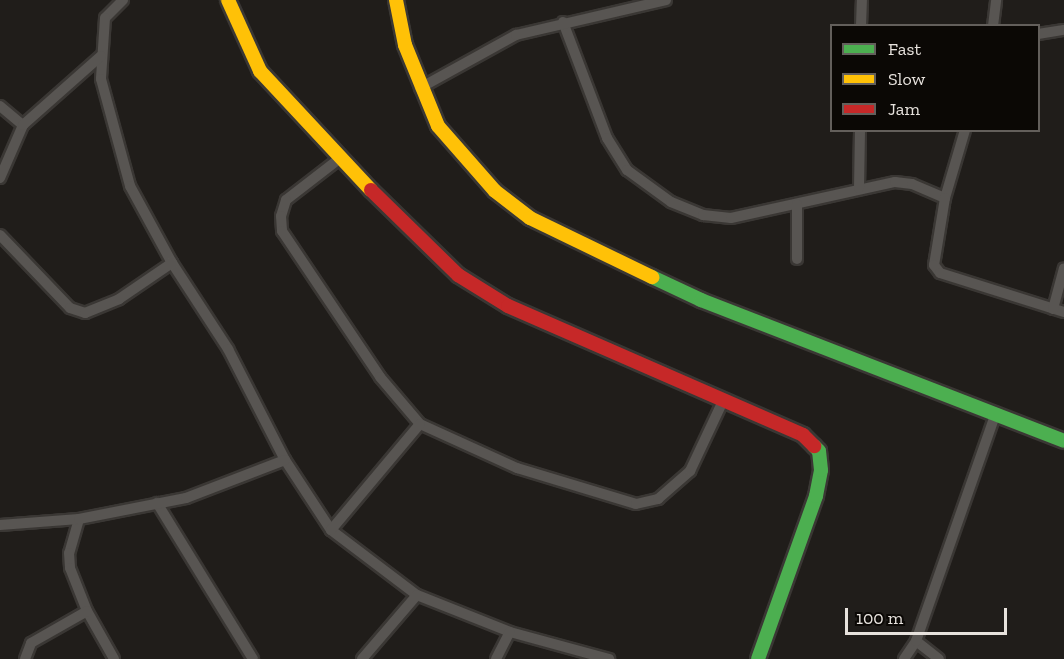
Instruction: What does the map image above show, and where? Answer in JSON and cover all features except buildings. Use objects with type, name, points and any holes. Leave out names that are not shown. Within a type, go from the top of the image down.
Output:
[{"type":"street","points":[[123,0],[105,18],[101,79],[113,132],[130,186],[172,263],[228,350],[285,460],[331,530],[417,595],[510,632],[609,659]]},
{"type":"street","points":[[228,0],[260,71],[339,159],[458,275],[508,306],[803,435],[819,451],[821,470],[816,496],[758,659]]},
{"type":"street","points":[[396,0],[420,88],[438,126],[462,157],[495,190],[530,218],[701,300],[996,412],[1064,441]]},
{"type":"street","points":[[420,88],[516,35],[563,22],[666,0]]},
{"type":"street","points":[[861,24],[862,0]]},
{"type":"street","points":[[993,24],[996,0]]},
{"type":"street","points":[[563,22],[607,138],[627,170],[645,187],[703,215],[740,217],[859,188],[895,182],[912,184],[945,198]]},
{"type":"street","points":[[1040,34],[1064,30]]},
{"type":"street","points":[[0,178],[23,125],[101,56]]},
{"type":"street","points":[[0,106],[23,125]]},
{"type":"street","points":[[859,188],[860,132]]},
{"type":"street","points":[[964,132],[945,198],[934,265],[940,273],[1064,312]]},
{"type":"street","points":[[339,159],[286,200],[281,216],[282,231],[368,359],[420,424],[517,468],[636,504],[658,499],[690,471],[723,400]]},
{"type":"street","points":[[797,204],[797,259]]},
{"type":"street","points":[[1,240],[70,308],[85,313],[119,299],[172,263]]},
{"type":"street","points":[[1053,309],[1064,268]]},
{"type":"street","points":[[904,659],[916,641],[996,412]]},
{"type":"street","points":[[331,530],[420,424]]},
{"type":"street","points":[[0,525],[79,519],[186,498],[285,460]]},
{"type":"street","points":[[157,503],[253,659]]},
{"type":"street","points":[[79,519],[69,553],[70,568],[87,611],[114,659]]},
{"type":"street","points":[[362,659],[417,595]]},
{"type":"street","points":[[25,659],[31,643],[87,611]]},
{"type":"street","points":[[496,659],[510,632]]},
{"type":"street","points":[[916,641],[939,659]]},
{"type":"traffic: fast","points":[[652,277],[701,300],[1064,441]]},
{"type":"traffic: fast","points":[[758,659],[816,496],[821,470],[819,451],[814,446]]},
{"type":"traffic: slow","points":[[228,0],[260,71],[371,190]]},
{"type":"traffic: slow","points":[[396,0],[405,45],[438,126],[495,191],[530,218],[652,277]]},
{"type":"traffic: jam","points":[[371,190],[458,275],[508,306],[803,435],[814,446]]}]
